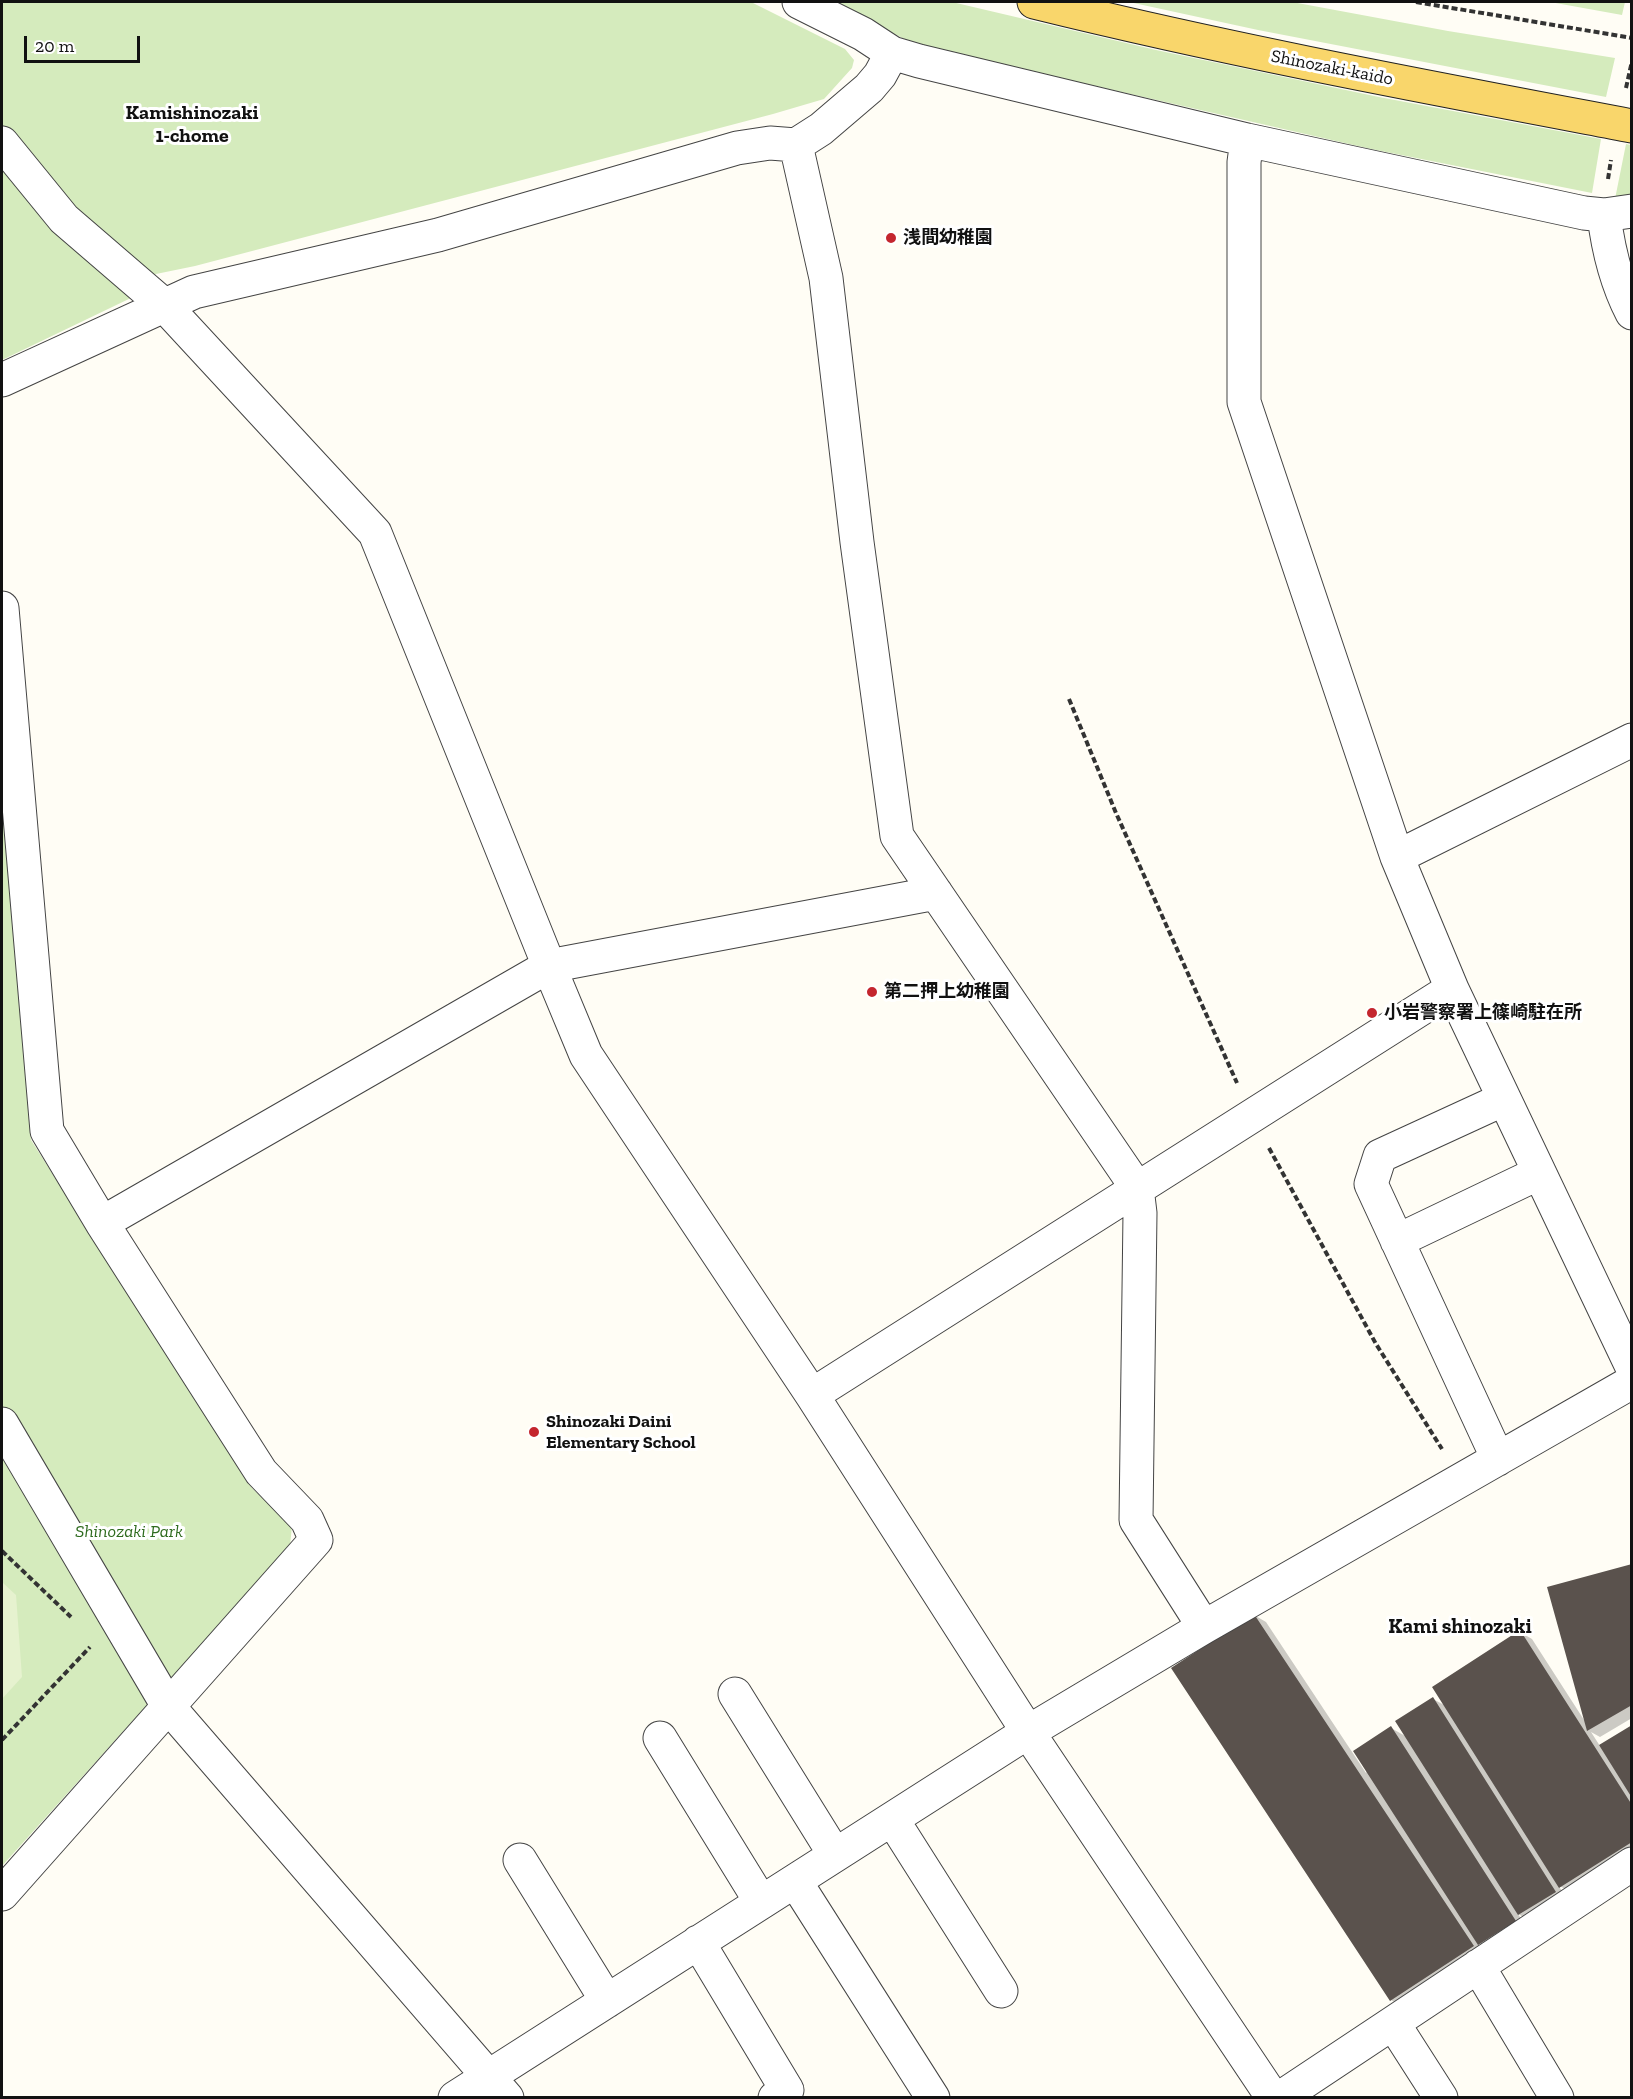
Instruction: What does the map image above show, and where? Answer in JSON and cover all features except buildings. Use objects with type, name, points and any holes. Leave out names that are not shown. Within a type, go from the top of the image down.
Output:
[{"type":"main road","name":"Shinozaki-kaido","points":[[1034,2],[1322,67],[1632,126]]},
{"type":"street","points":[[799,2],[863,34],[892,53],[1248,140],[1584,213],[1618,213],[1614,270],[1621,292],[1632,313]]},
{"type":"street","points":[[2,380],[194,292],[438,235],[737,148],[770,143],[796,145],[821,129],[869,88],[880,75],[892,53]]},
{"type":"street","points":[[455,2097],[498,2087],[607,2001],[1028,1732],[1204,1627],[1631,1383],[1539,1173],[1452,989],[1397,856],[1244,402],[1244,162],[1248,140]]},
{"type":"street","points":[[2,143],[64,219],[165,306],[375,533],[586,1055],[812,1395],[1028,1732],[1273,2097]]},
{"type":"street","points":[[796,145],[826,278],[857,542],[897,837],[1137,1188],[1140,1213],[1136,1520],[1204,1627]]},
{"type":"street","points":[[2,608],[47,1131],[102,1223],[261,1472],[307,1520],[316,1540],[2,1894]]},
{"type":"street","points":[[1397,856],[1632,740]]},
{"type":"street","points":[[102,1223],[549,966],[936,894]]},
{"type":"street","points":[[812,1395],[1452,989]]},
{"type":"street","points":[[1498,1459],[1371,1184],[1380,1156],[1504,1099]]},
{"type":"street","points":[[1397,1241],[1539,1173]]},
{"type":"street","points":[[2,1424],[168,1706],[498,2087]]},
{"type":"street","points":[[735,1694],[836,1855]]},
{"type":"street","points":[[660,1738],[761,1902]]},
{"type":"street","points":[[892,1819],[1001,1991]]},
{"type":"street","points":[[520,1860],[607,2001]]},
{"type":"street","points":[[1280,2097],[1632,1863]]},
{"type":"street","points":[[795,1881],[933,2097]]},
{"type":"street","points":[[698,1942],[787,2090],[775,2097]]},
{"type":"street","points":[[1478,1966],[1557,2097]]},
{"type":"street","points":[[1393,2022],[1441,2097]]},
{"type":"path","points":[[1416,2],[1632,39]]},
{"type":"path","points":[[1625,90],[1632,61]]},
{"type":"path","points":[[1607,182],[1612,154]]},
{"type":"path","points":[[2,1740],[96,1640]]},
{"type":"green space","points":[[2,2],[751,2],[845,49],[854,60],[852,68],[824,99],[195,266],[156,274],[133,297],[2,360]]},
{"type":"green space","points":[[832,2],[952,2],[1156,50],[1379,97],[1601,139],[1592,193],[1371,149],[916,45]]},
{"type":"green space","points":[[1129,2],[1292,2],[1448,31],[1615,58],[1606,97],[1258,30]]},
{"type":"green space","points":[[1550,2],[1625,2],[1622,15]]},
{"type":"green space","points":[[1626,144],[1631,145],[1631,199],[1615,199]]},
{"type":"green space","name":"Shinozaki Park","points":[[2,762],[31,1140],[252,1488],[292,1526],[290,1546],[2,1866]]},
{"type":"green space","points":[[2,1582],[16,1595],[22,1677],[2,1699]]},
{"type":"place","name":"浅間幼稚園","points":[[891,238]]},
{"type":"place","name":"第二押上幼稚園","points":[[872,992]]},
{"type":"place","name":"小岩警察署上篠崎駐在所","points":[[1372,1013]]},
{"type":"place","name":"Shinozaki Daini Elementary School","points":[[534,1432]]},
{"type":"district","name":"Kamishinozaki 1-chome","points":[[192,124]]},
{"type":"district","name":"Kami shinozaki","points":[[1460,1627]]}]
